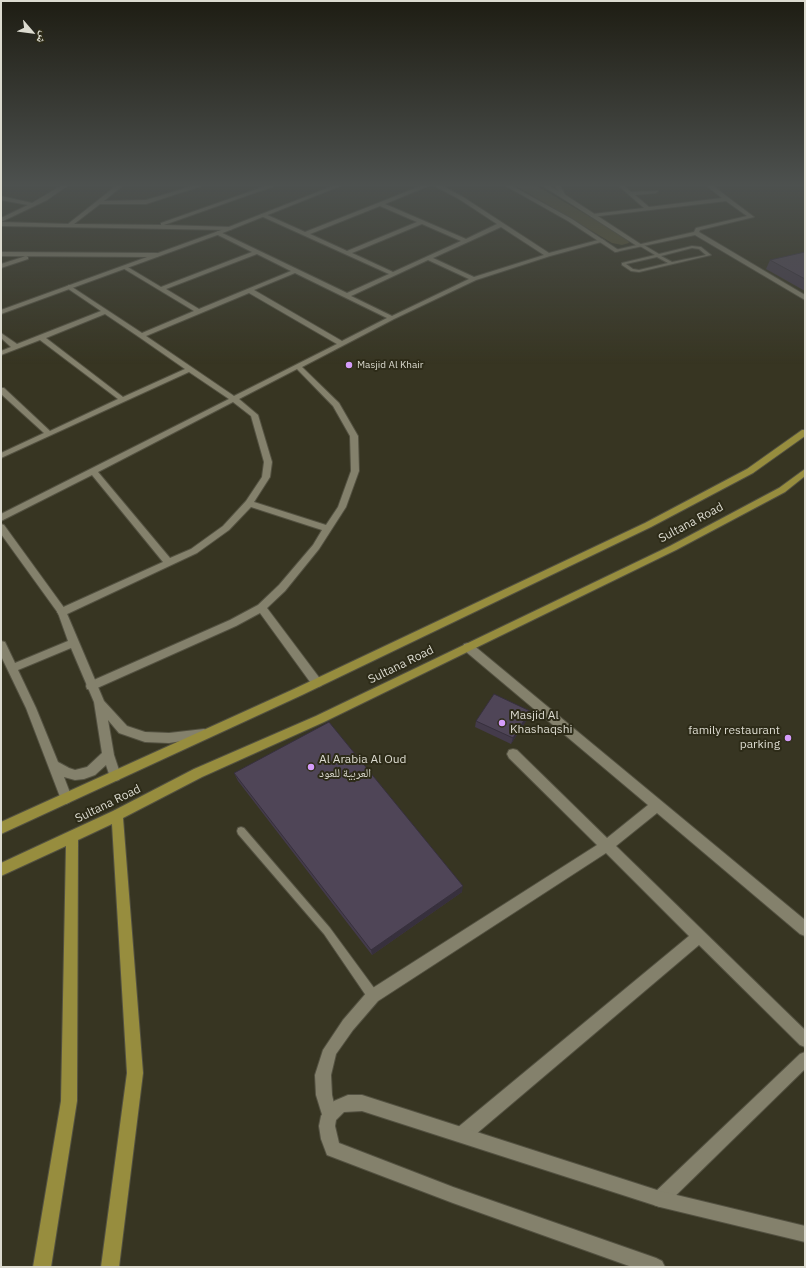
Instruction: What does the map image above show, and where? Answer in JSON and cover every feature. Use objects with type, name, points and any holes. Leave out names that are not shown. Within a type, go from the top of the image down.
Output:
[{"type":"main road","name":"Sultana Road","points":[[1,828],[317,683],[648,524],[750,471],[805,432]]},
{"type":"main road","name":"Sultana Road","points":[[1,870],[117,815],[198,773],[320,719],[673,548],[782,490],[805,472]]},
{"type":"main road","points":[[110,1267],[135,1073],[117,815]]},
{"type":"main road","points":[[42,1267],[69,1101],[72,836]]},
{"type":"street","points":[[1,312],[184,245]]},
{"type":"street","points":[[243,245],[392,318]]},
{"type":"street","points":[[329,245],[394,274]]},
{"type":"street","points":[[347,253],[366,245]]},
{"type":"street","points":[[346,296],[457,245]]},
{"type":"street","points":[[533,245],[548,255]]},
{"type":"street","points":[[1,518],[392,318],[474,279],[548,255],[586,245]]},
{"type":"street","points":[[608,245],[617,251],[639,245]]},
{"type":"street","points":[[716,245],[805,298]]},
{"type":"street","points":[[161,289],[257,252]]},
{"type":"street","points":[[1,254],[157,255]]},
{"type":"street","points":[[1,266],[35,254]]},
{"type":"street","points":[[428,258],[474,279]]},
{"type":"street","points":[[124,267],[199,312]]},
{"type":"street","points":[[142,336],[295,271]]},
{"type":"street","points":[[62,612],[194,551],[226,528],[249,503],[266,477],[268,462],[254,415],[234,399],[69,288]]},
{"type":"street","points":[[249,290],[342,344]]},
{"type":"street","points":[[1,353],[105,312]]},
{"type":"street","points":[[1,335],[16,347]]},
{"type":"street","points":[[41,337],[123,400]]},
{"type":"street","points":[[91,686],[233,623],[261,608],[282,588],[316,547],[328,529],[342,507],[355,471],[354,436],[336,405],[298,366]]},
{"type":"street","points":[[1,456],[190,369]]},
{"type":"street","points":[[1,390],[49,434]]},
{"type":"street","points":[[93,471],[169,563]]},
{"type":"street","points":[[249,503],[328,529]]},
{"type":"street","points":[[1,527],[62,612],[91,686],[99,702],[123,730],[145,737],[169,738],[206,734]]},
{"type":"street","points":[[261,608],[317,683]]},
{"type":"street","points":[[12,668],[74,643]]},
{"type":"street","points":[[1,645],[31,708],[55,766],[66,798]]},
{"type":"street","points":[[468,647],[805,929]]},
{"type":"street","points":[[99,702],[108,755],[115,776]]},
{"type":"street","points":[[512,754],[805,1040]]},
{"type":"street","points":[[55,766],[66,773],[75,775],[84,774],[91,771],[108,755]]},
{"type":"street","points":[[656,1267],[453,1195],[332,1149],[327,1126],[329,1116],[324,1095],[323,1075],[330,1050],[348,1025],[373,996],[606,846],[657,805]]},
{"type":"street","points":[[463,1134],[699,936]]},
{"type":"street","points":[[660,1199],[805,1059]]},
{"type":"street","points":[[329,1116],[339,1106],[348,1103],[362,1103],[463,1134],[660,1199],[805,1234]]},
{"type":"lane","points":[[640,245],[672,264]]},
{"type":"lane","points":[[692,247],[700,248],[708,254],[707,256],[636,271],[623,264],[657,255],[692,247]]},
{"type":"lane","points":[[241,831],[327,931],[373,996]]},
{"type":"building","points":[[805,252],[805,279],[770,260]]},
{"type":"building","name":"Masjid Al Khashaqshi","points":[[494,694],[530,711],[513,738],[476,721]]},
{"type":"building","points":[[329,722],[463,886],[371,950],[234,773]]},
{"type":"place","name":"Masjid Al Khair","points":[[349,365]]},
{"type":"place","name":"Masjid Al Khashaqshi","points":[[502,723]]},
{"type":"place","name":"family restaurant parking","points":[[788,738]]},
{"type":"place","name":"Al Arabia Al Oud العربية للعود","points":[[311,767]]}]
